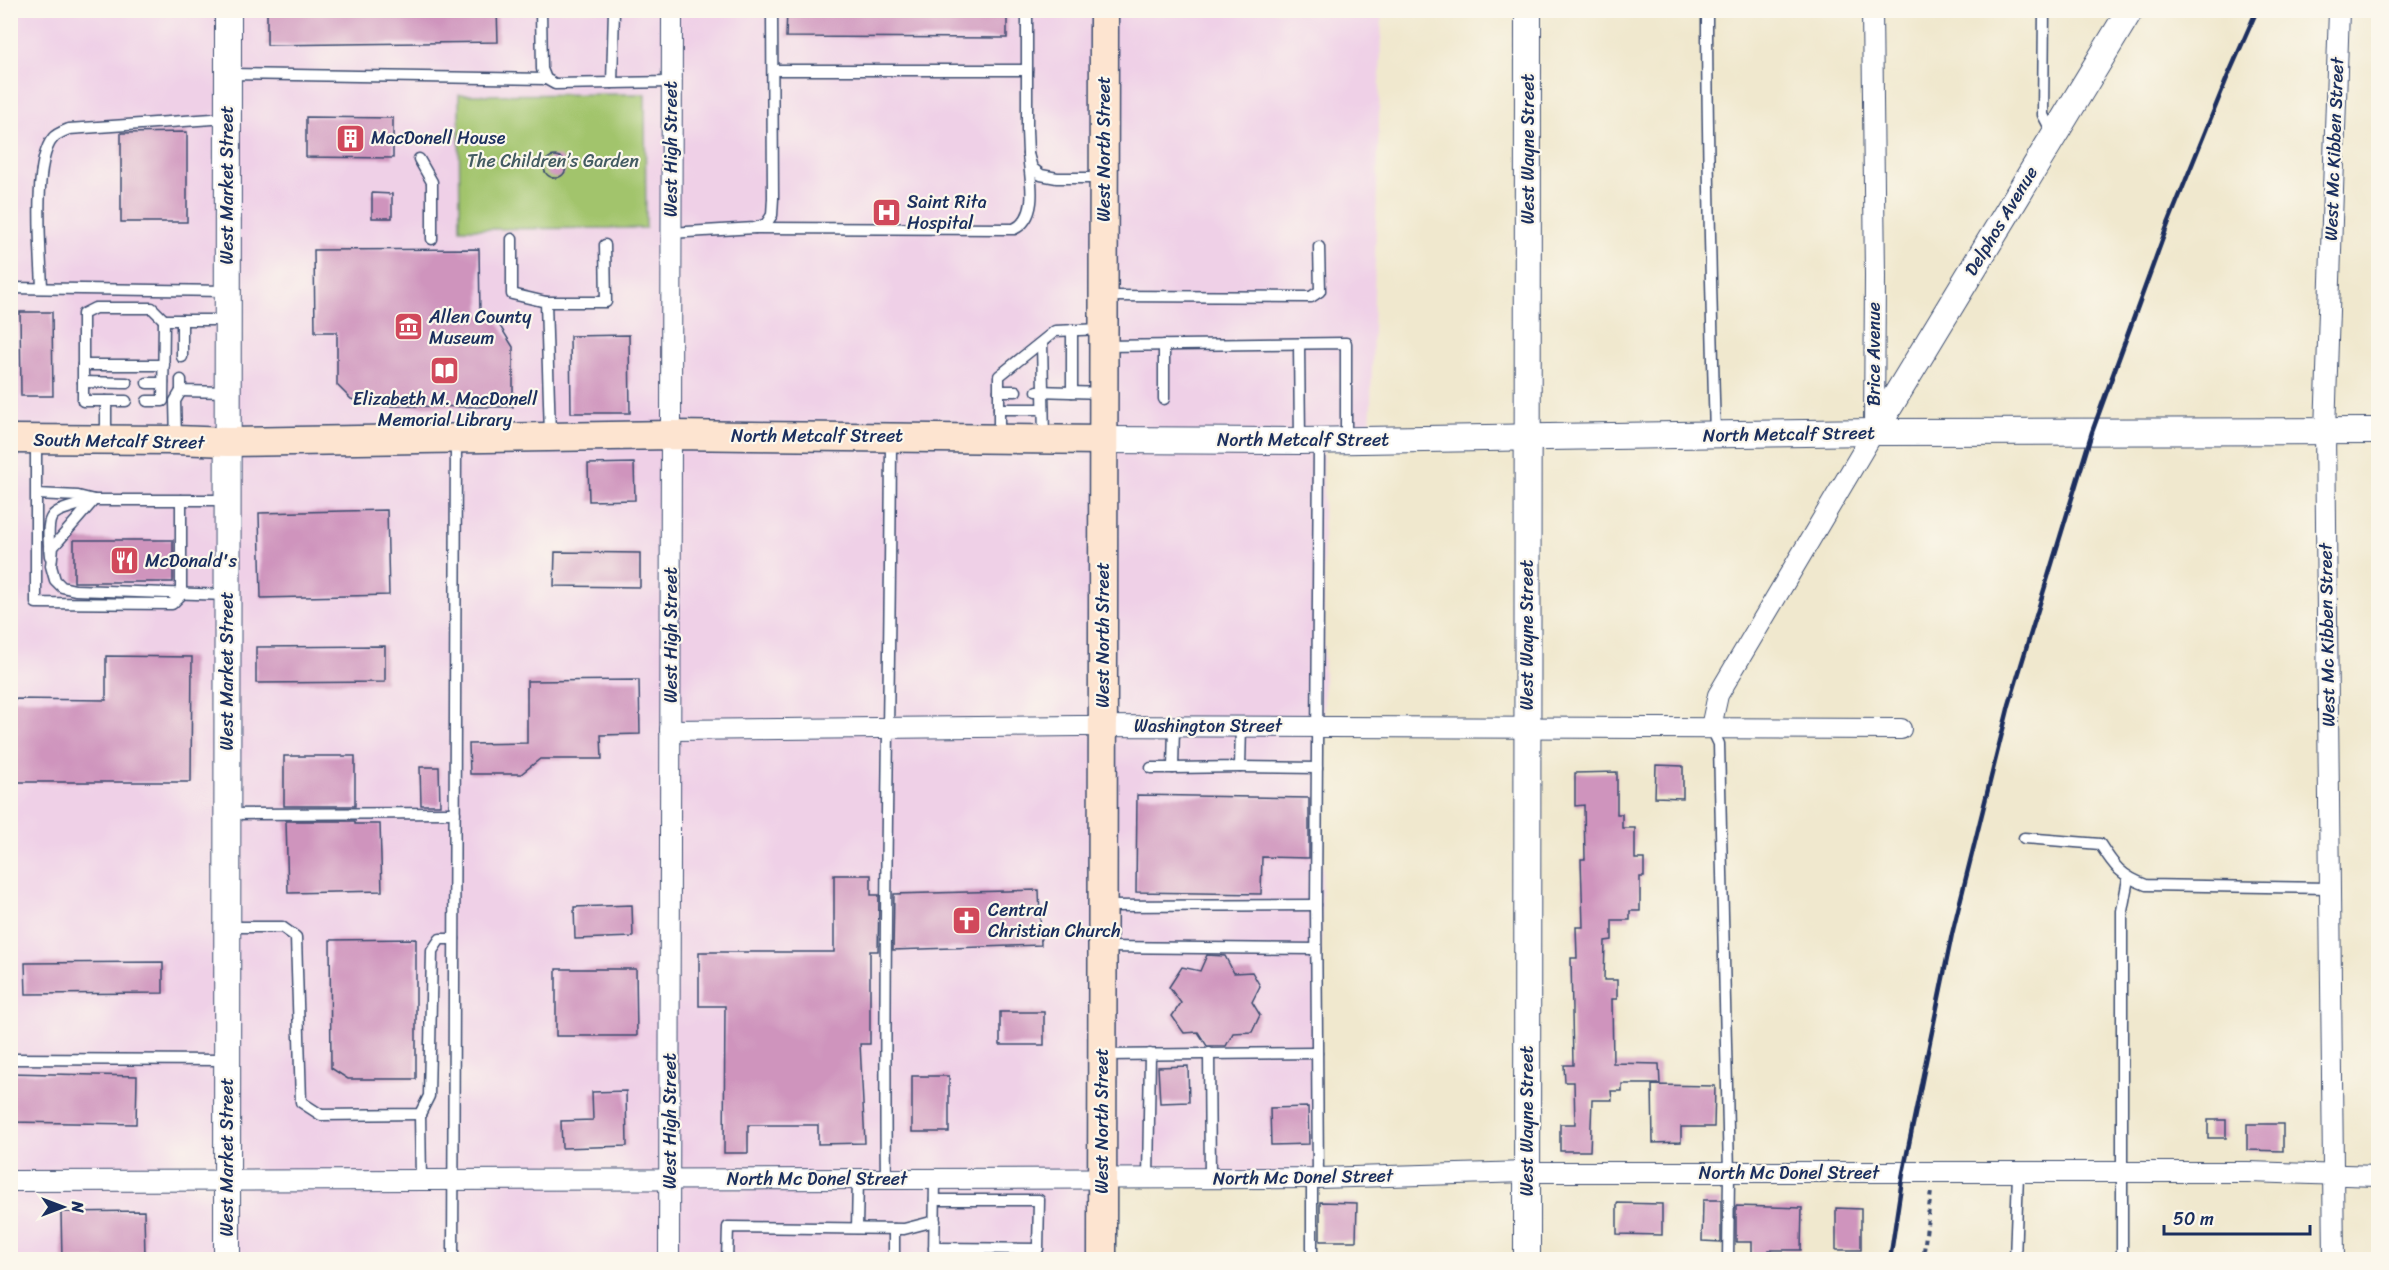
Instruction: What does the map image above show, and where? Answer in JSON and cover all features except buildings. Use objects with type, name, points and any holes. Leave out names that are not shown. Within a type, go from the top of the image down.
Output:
[{"type":"main road","name":"West North Street","points":[[1102,1260],[1104,10]]},
{"type":"main road","name":"North Metcalf Street","points":[[228,442],[456,438],[551,439],[672,435],[1103,440]]},
{"type":"main road","name":"South Metcalf Street","points":[[23,440],[228,442]]},
{"type":"street","name":"West Market Street","points":[[227,1260],[228,10]]},
{"type":"street","name":"West High Street","points":[[669,1260],[672,10]]},
{"type":"street","name":"West Wayne Street","points":[[1527,1260],[1528,10]]},
{"type":"street","name":"Brice Avenue","points":[[1711,727],[1718,695],[1874,432],[1872,10]]},
{"type":"street","name":"Delphos Avenue","points":[[1874,432],[2130,10]]},
{"type":"street","name":"West Mc Kibben Street","points":[[2334,1260],[2325,431],[2339,10]]},
{"type":"street","name":"North Metcalf Street","points":[[1103,440],[1309,441],[1874,432],[2379,431]]},
{"type":"street","name":"Washington Street","points":[[670,730],[1103,726],[1901,729]]},
{"type":"street","name":"North Mc Donel Street","points":[[10,1181],[1148,1179],[1315,1178],[1527,1172],[2018,1174],[2248,1172],[2379,1176]]},
{"type":"lane","points":[[541,10],[542,69],[546,79]]},
{"type":"lane","points":[[612,83],[614,10]]},
{"type":"lane","points":[[755,228],[766,224],[771,216],[772,10]]},
{"type":"lane","points":[[670,233],[755,228],[1014,229],[1023,225],[1029,213],[1032,192],[1028,154],[1027,10]]},
{"type":"lane","points":[[1707,10],[1707,165],[1715,435]]},
{"type":"lane","points":[[2044,10],[2043,115],[2053,134]]},
{"type":"lane","points":[[773,70],[1027,70]]},
{"type":"lane","points":[[228,74],[464,76],[546,79],[555,84],[671,82]]},
{"type":"lane","points":[[42,288],[40,198],[44,156],[53,137],[69,129],[228,118]]},
{"type":"lane","points":[[1028,154],[1032,168],[1041,175],[1057,178],[1104,178]]},
{"type":"lane","points":[[419,159],[432,182],[432,239]]},
{"type":"lane","points":[[512,239],[512,294],[546,302],[606,302],[605,244]]},
{"type":"lane","points":[[1104,296],[1311,297],[1320,291],[1319,247]]},
{"type":"lane","points":[[10,288],[227,291]]},
{"type":"lane","points":[[546,302],[551,439]]},
{"type":"lane","points":[[126,400],[83,400],[83,314],[95,308],[152,308],[164,320],[227,320]]},
{"type":"lane","points":[[164,320],[164,383],[176,440]]},
{"type":"lane","points":[[182,320],[182,357]]},
{"type":"lane","points":[[1072,330],[1072,392]]},
{"type":"lane","points":[[999,439],[999,376],[1055,331],[1072,330],[1103,337],[1164,345],[1346,343],[1346,440]]},
{"type":"lane","points":[[1042,342],[1040,391],[1044,439]]},
{"type":"lane","points":[[1299,344],[1309,441],[1317,726],[1317,1053],[1312,1260]]},
{"type":"lane","points":[[1164,345],[1164,399]]},
{"type":"lane","points":[[83,364],[164,365]]},
{"type":"lane","points":[[83,382],[127,383]]},
{"type":"lane","points":[[147,383],[164,383]]},
{"type":"lane","points":[[169,401],[181,386],[227,392]]},
{"type":"lane","points":[[999,391],[1016,391]]},
{"type":"lane","points":[[1040,391],[1103,393]]},
{"type":"lane","points":[[105,439],[106,401]]},
{"type":"lane","points":[[147,401],[169,401]]},
{"type":"lane","points":[[999,409],[1043,409]]},
{"type":"lane","points":[[886,1179],[885,897],[890,727],[891,436]]},
{"type":"lane","points":[[453,1260],[456,438]]},
{"type":"lane","points":[[23,440],[36,494],[36,603],[172,604],[181,595],[181,500]]},
{"type":"lane","points":[[36,494],[78,496],[93,500],[226,500]]},
{"type":"lane","points":[[51,566],[53,547],[93,500]]},
{"type":"lane","points":[[93,500],[71,508],[60,509],[52,514],[48,522],[51,566],[55,580],[62,587],[75,590],[161,591],[181,595],[227,595]]},
{"type":"lane","points":[[1173,768],[1174,726]]},
{"type":"lane","points":[[1240,767],[1241,726]]},
{"type":"lane","points":[[1711,727],[1719,744],[1729,1173],[1728,1260]]},
{"type":"lane","points":[[1151,768],[1317,768]]},
{"type":"lane","points":[[227,814],[455,813]]},
{"type":"lane","points":[[2024,838],[2100,844],[2128,879],[2146,885],[2330,888]]},
{"type":"lane","points":[[2122,1260],[2122,911],[2128,879]]},
{"type":"lane","points":[[1102,906],[1316,905]]},
{"type":"lane","points":[[227,927],[282,927],[296,937],[300,1102],[321,1116],[420,1114]]},
{"type":"lane","points":[[421,1180],[420,1114],[429,1096],[432,951],[440,939],[454,939]]},
{"type":"lane","points":[[1103,947],[1316,949]]},
{"type":"lane","points":[[1209,1053],[1210,1178]]},
{"type":"lane","points":[[1102,1055],[1317,1053]]},
{"type":"lane","points":[[1148,1179],[1150,1054]]},
{"type":"lane","points":[[10,1059],[227,1060]]},
{"type":"lane","points":[[2015,1260],[2018,1174]]},
{"type":"lane","points":[[857,1228],[858,1179]]},
{"type":"lane","points":[[934,1260],[935,1179]]},
{"type":"lane","points":[[934,1248],[1038,1249],[1039,1230],[1039,1200],[935,1200]]},
{"type":"lane","points":[[728,1260],[728,1227],[904,1229],[935,1221]]},
{"type":"lane","points":[[894,1229],[894,1260]]},
{"type":"path","points":[[1923,1260],[1932,1172]]},
{"type":"shaded area","points":[[10,11],[1382,11],[1370,439],[1323,441],[1324,726],[1318,1178],[1102,1179],[1102,1259],[11,1259]]},
{"type":"green space","name":"The Children’s Garden","points":[[645,94],[646,228],[460,229],[459,95]]},
{"type":"railway","points":[[1890,1260],[1903,1173],[1952,934],[2009,705],[2092,432],[2168,224],[2257,10]]},
{"type":"place","name":"MacDonell House","points":[[350,138]]},
{"type":"place","name":"Saint Rita Hospital","points":[[886,212]]},
{"type":"place","name":"Allen County Museum","points":[[408,327]]},
{"type":"place","name":"Elizabeth M. MacDonell Memorial Library","points":[[445,370]]},
{"type":"place","name":"McDonald's","points":[[124,561]]},
{"type":"place","name":"Central Christian Church","points":[[967,920]]}]
